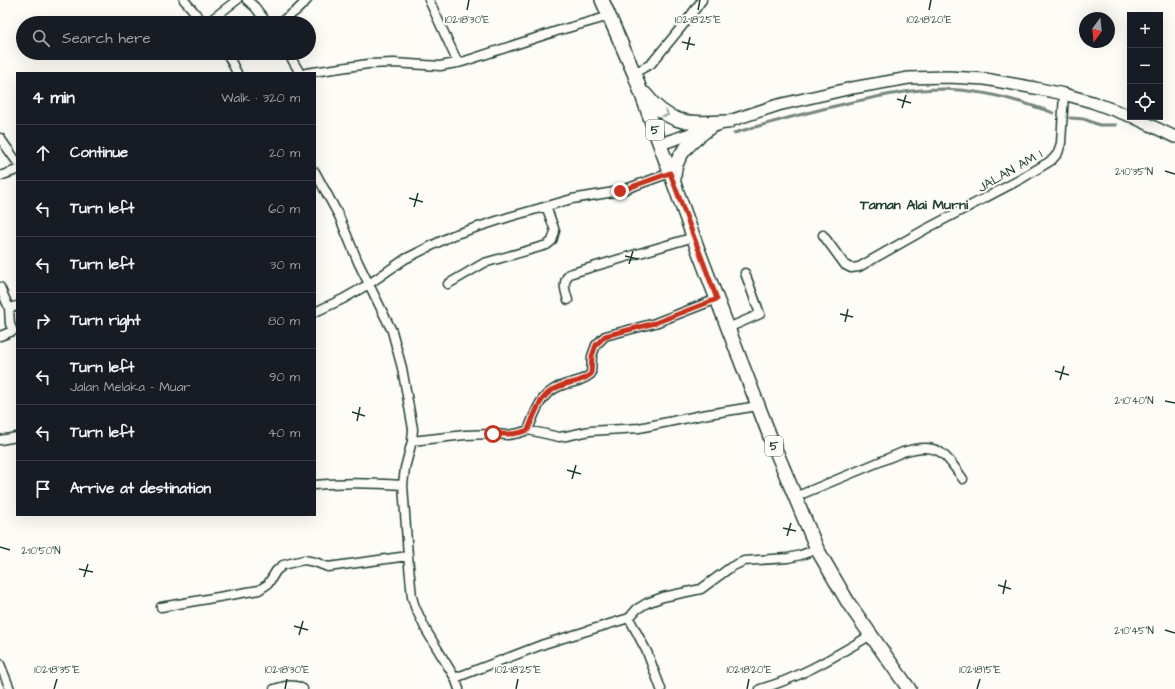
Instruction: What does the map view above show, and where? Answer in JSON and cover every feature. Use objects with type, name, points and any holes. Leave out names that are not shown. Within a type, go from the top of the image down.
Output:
[{"type":"main road","name":"5","points":[[602,0],[634,73],[728,328],[758,406],[817,549],[842,594],[909,689]]},
{"type":"main road","points":[[660,144],[778,105],[852,88],[909,78],[948,77],[985,79],[1064,94],[1127,115]]},
{"type":"main road","points":[[639,86],[653,105],[663,113],[677,120],[692,123],[728,122]]},
{"type":"main road","points":[[1139,120],[1175,137]]},
{"type":"main road","points":[[672,179],[676,163],[683,151],[692,140],[709,128]]},
{"type":"street","points":[[184,0],[199,16]]},
{"type":"street","points":[[215,16],[237,0]]},
{"type":"street","points":[[247,0],[262,16]]},
{"type":"street","points":[[289,16],[307,0]]},
{"type":"street","points":[[429,0],[458,63]]},
{"type":"street","points":[[634,73],[651,64],[702,0]]},
{"type":"street","points":[[313,72],[368,64],[394,63],[440,66],[458,63],[557,31],[610,16]]},
{"type":"street","points":[[230,60],[236,72]]},
{"type":"street","points":[[292,60],[299,72]]},
{"type":"street","name":"JALAN AM 1","points":[[823,235],[845,266],[851,268],[859,267],[1047,164],[1058,153],[1061,143],[1064,94]]},
{"type":"street","points":[[0,138],[16,161]]},
{"type":"street","points":[[0,176],[16,170]]},
{"type":"street","points":[[316,174],[339,216],[368,284],[392,331],[402,368],[413,428],[412,441],[405,468],[403,485],[412,597],[426,630],[459,689]]},
{"type":"street","points":[[316,312],[343,299],[405,259],[453,235],[572,199],[620,191],[672,179]]},
{"type":"street","points":[[448,284],[484,263],[547,244],[552,241],[555,231],[546,206]]},
{"type":"street","points":[[568,300],[564,283],[569,274],[694,237]]},
{"type":"street","points":[[728,328],[760,314],[745,272]]},
{"type":"street","points":[[0,287],[13,307],[10,324],[15,334],[0,336]]},
{"type":"street","points":[[528,430],[540,402],[554,388],[586,378],[591,374],[592,356],[596,345],[605,336],[655,323],[717,299]]},
{"type":"street","points":[[412,441],[465,435],[508,435],[528,430],[559,437],[590,431],[639,428],[702,415],[758,406]]},
{"type":"street","points":[[0,440],[16,437]]},
{"type":"street","points":[[795,497],[903,452],[918,448],[930,448],[941,452],[950,461],[963,479]]},
{"type":"street","points":[[316,485],[360,483],[403,485]]},
{"type":"street","points":[[454,678],[544,644],[629,618],[637,609],[648,602],[663,597],[701,589],[730,567],[744,561],[788,558],[817,549]]},
{"type":"street","points":[[161,607],[259,590],[268,584],[276,571],[283,565],[304,560],[328,567],[408,556]]},
{"type":"street","points":[[629,618],[647,652],[661,689]]},
{"type":"street","points":[[760,689],[781,683],[806,671],[836,656],[870,635]]},
{"type":"street","points":[[0,664],[10,689]]},
{"type":"street","points":[[274,689],[290,685],[303,689]]},
{"type":"waterway","points":[[734,133],[848,103],[896,93],[932,89],[967,91],[1000,96],[1053,113]]},
{"type":"waterway","points":[[1070,118],[1084,119],[1099,125],[1116,125]]},
{"type":"district","name":"Taman Alai Murni","points":[[914,205]]},
{"type":"route","points":[[493,434],[508,435],[528,430],[542,399],[554,388],[586,378],[591,374],[592,356],[596,345],[605,336],[655,323],[717,299],[670,173],[620,191]]}]
